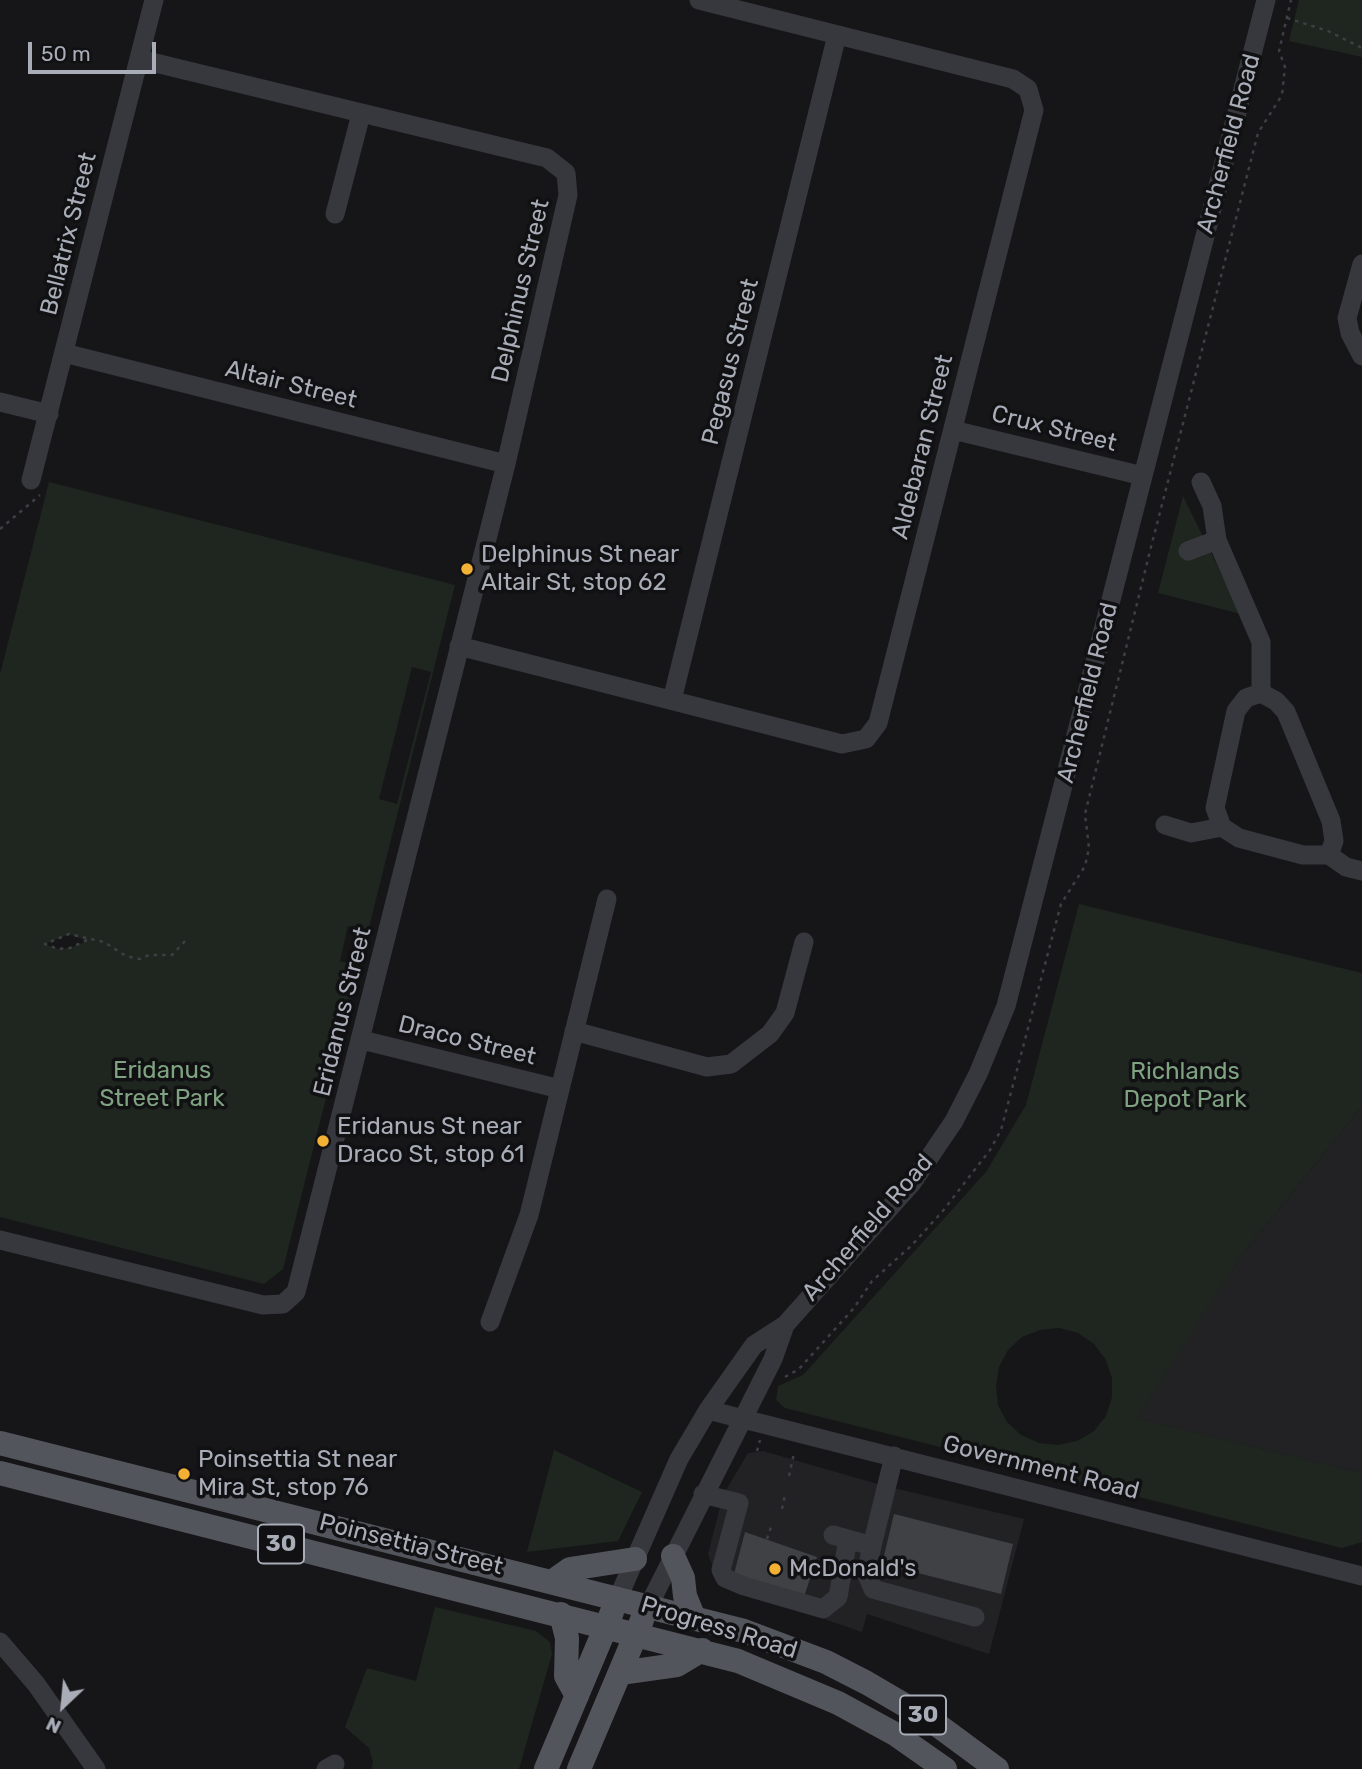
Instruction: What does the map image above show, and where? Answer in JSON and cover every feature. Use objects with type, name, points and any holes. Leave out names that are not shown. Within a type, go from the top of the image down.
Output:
[{"type":"main road","name":"Poinsettia Street","points":[[0,1443],[618,1598]]},
{"type":"main road","name":"Poinsettia Street","points":[[0,1473],[607,1626]]},
{"type":"main road","points":[[673,1556],[683,1577],[685,1596],[694,1618]]},
{"type":"main road","points":[[553,1581],[570,1569],[635,1559]]},
{"type":"main road","name":"Progress Road","points":[[618,1598],[780,1643],[844,1670],[932,1721],[997,1769]]},
{"type":"main road","name":"Archerfield Road","points":[[546,1769],[618,1598]]},
{"type":"main road","name":"Archerfield Road","points":[[579,1769],[648,1607]]},
{"type":"main road","points":[[561,1614],[567,1638],[566,1676],[577,1696]]},
{"type":"main road","name":"Progress Road","points":[[607,1626],[702,1650],[760,1669],[838,1703],[895,1734],[945,1769]]},
{"type":"main road","points":[[620,1673],[677,1665],[702,1650]]},
{"type":"street","name":"Bellatrix Street","points":[[31,480],[154,0]]},
{"type":"street","name":"Aldebaran Street","points":[[459,646],[842,744],[866,739],[878,723],[1034,110],[1028,89],[1013,79],[699,0]]},
{"type":"street","name":"Archerfield Road","points":[[618,1598],[679,1459],[708,1410],[754,1345],[785,1325],[912,1184],[954,1121],[978,1074],[1006,1006],[1028,930],[1266,0]]},
{"type":"street","name":"Pegasus Street","points":[[672,700],[837,34]]},
{"type":"street","name":"Delphinus Street","points":[[139,58],[547,158],[566,173],[568,195],[506,464],[459,646]]},
{"type":"street","points":[[335,215],[361,114]]},
{"type":"street","points":[[1362,264],[1347,318],[1350,333],[1362,356]]},
{"type":"street","name":"Altair Street","points":[[64,353],[506,464]]},
{"type":"street","points":[[0,402],[49,414]]},
{"type":"street","name":"Crux Street","points":[[953,429],[1143,477]]},
{"type":"street","points":[[1201,482],[1212,506],[1217,540],[1261,642],[1261,693]]},
{"type":"street","points":[[1188,551],[1217,540]]},
{"type":"street","name":"Eridanus Street","points":[[0,1240],[263,1305],[274,1306],[290,1300],[301,1283],[459,646]]},
{"type":"street","points":[[1329,855],[1334,841],[1331,821],[1286,712],[1276,701],[1261,693],[1246,698],[1236,711],[1215,807],[1222,827],[1239,838],[1290,852],[1329,855],[1346,867],[1362,871]]},
{"type":"street","points":[[1165,825],[1191,833],[1222,827]]},
{"type":"street","points":[[490,1322],[529,1215],[607,899]]},
{"type":"street","points":[[574,1031],[707,1066],[732,1065],[771,1034],[785,1013],[804,942]]},
{"type":"street","name":"Draco Street","points":[[362,1040],[560,1089]]},
{"type":"street","name":"Archerfield Road","points":[[648,1607],[773,1359],[785,1325]]},
{"type":"street","name":"Government Road","points":[[708,1410],[1362,1576]]},
{"type":"street","points":[[894,1456],[866,1573],[873,1589],[975,1617]]},
{"type":"street","points":[[703,1494],[739,1503],[720,1570],[725,1578],[744,1586],[823,1609],[838,1597],[841,1537],[872,1546]]},
{"type":"street","points":[[0,1642],[36,1684],[96,1769]]},
{"type":"path","points":[[1287,18],[1328,31],[1362,48]]},
{"type":"path","points":[[0,529],[40,497],[42,485],[31,480]]},
{"type":"path","points":[[88,940],[69,934],[45,944],[58,949],[70,948],[96,939],[126,956],[141,959],[149,955],[172,955],[186,940]]},
{"type":"path","points":[[789,1476],[794,1453]]},
{"type":"path","points":[[782,1509],[785,1495]]},
{"type":"path","points":[[767,1539],[772,1524]]},
{"type":"shaded area","points":[[1362,1106],[1362,1473],[1136,1418],[1241,1256]]},
{"type":"shaded area","points":[[763,1451],[881,1485],[1024,1519],[989,1654],[867,1614],[862,1632],[719,1583],[708,1554],[723,1495],[748,1453]]},
{"type":"green space","points":[[1299,0],[1362,0],[1362,57],[1289,41]]},
{"type":"green space","name":"Eridanus Street Park","points":[[49,482],[455,585],[283,1269],[264,1284],[0,1217],[0,674]],"holes":[[[412,667],[431,672],[397,804],[379,799]],[[348,926],[365,930],[356,965],[340,961]],[[69,934],[87,941],[70,948],[58,949],[45,944]]]},
{"type":"green space","points":[[1183,496],[1241,614],[1158,593]]},
{"type":"green space","name":"Richlands Depot Park","points":[[1079,904],[1362,973],[1362,1106],[1241,1256],[1137,1418],[1362,1473],[1362,1542],[1342,1548],[785,1408],[776,1400],[778,1386],[803,1375],[986,1172],[1026,1105]],"holes":[[[1059,1328],[1078,1333],[1094,1344],[1106,1360],[1112,1378],[1112,1397],[1106,1416],[1094,1431],[1077,1441],[1058,1445],[1039,1443],[1021,1435],[1007,1422],[998,1405],[996,1386],[999,1367],[1008,1350],[1022,1337],[1040,1330]]]},
{"type":"green space","points":[[554,1450],[642,1492],[618,1541],[527,1552]]},
{"type":"green space","points":[[435,1607],[536,1631],[550,1642],[552,1654],[519,1769],[371,1769],[373,1762],[369,1748],[345,1727],[367,1668],[416,1681]]},
{"type":"building","points":[[894,1514],[1013,1544],[1001,1594],[882,1564]]},
{"type":"building","name":"McDonald's","points":[[745,1532],[817,1557],[804,1597],[734,1574]]},
{"type":"place","name":"Delphinus St near Altair St, stop 62","points":[[467,569]]},
{"type":"place","name":"Eridanus St near Draco St, stop 61","points":[[323,1141]]},
{"type":"place","name":"Poinsettia St near Mira St, stop 76","points":[[184,1474]]},
{"type":"place","name":"McDonald's","points":[[775,1569]]}]
